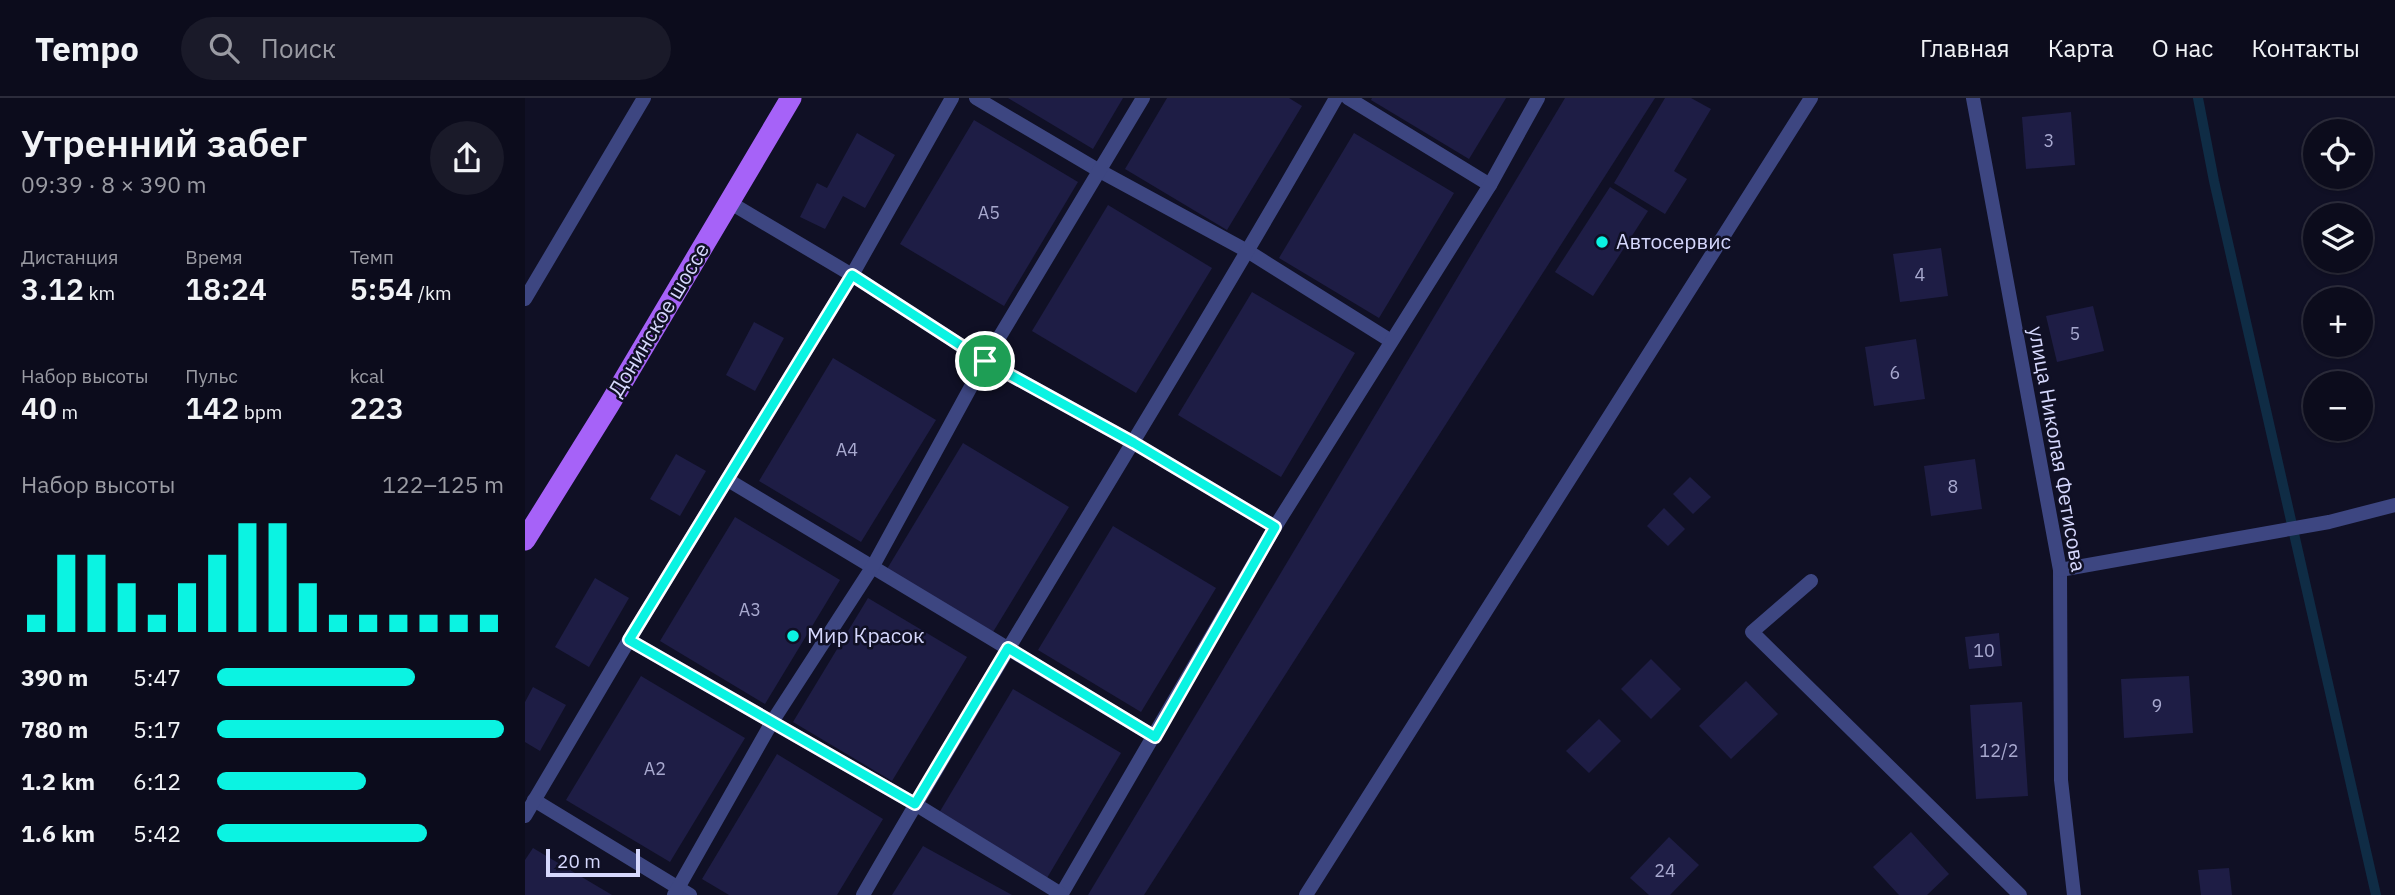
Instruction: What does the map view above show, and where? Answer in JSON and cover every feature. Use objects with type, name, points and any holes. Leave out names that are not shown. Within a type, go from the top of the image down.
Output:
[{"type":"main road","name":"Донинское шоссе","points":[[525,540],[609,405],[791,98]]},
{"type":"street","points":[[525,299],[531,276],[644,98]]},
{"type":"street","points":[[525,816],[852,275],[952,98]]},
{"type":"street","points":[[976,98],[1098,170],[1249,252],[1391,341]]},
{"type":"street","points":[[534,800],[680,893],[772,722],[873,566],[985,361],[1143,98]]},
{"type":"street","points":[[863,895],[1008,648],[1249,252],[1336,98]]},
{"type":"street","points":[[1348,98],[1490,185]]},
{"type":"street","points":[[629,640],[915,804],[1061,894],[1155,737],[1275,527],[1490,185],[1538,98]]},
{"type":"street","points":[[1306,895],[1811,98]]},
{"type":"street","name":"улица Николая Фетисова","points":[[1973,98],[2060,570],[2061,780],[2074,895]]},
{"type":"street","points":[[729,202],[852,275],[985,361],[1134,443],[1275,527]]},
{"type":"street","points":[[728,480],[1155,737]]},
{"type":"street","points":[[2060,570],[2329,522],[2395,505]]},
{"type":"street","points":[[1811,581],[1752,632],[2020,895]]},
{"type":"building","points":[[1008,98],[1123,98],[1093,149]]},
{"type":"building","points":[[1167,98],[1289,98],[1302,106],[1227,230],[1125,169]]},
{"type":"building","points":[[1506,98],[1469,159],[1371,100]]},
{"type":"building","points":[[1565,98],[1655,98],[1144,895],[1088,895]]},
{"type":"building","points":[[1665,98],[1691,98],[1711,109],[1674,171],[1687,179],[1665,214],[1614,183]]},
{"type":"building","points":[[2071,112],[2075,165],[2026,169],[2022,117]]},
{"type":"building","points":[[974,120],[1078,182],[1004,306],[900,244]]},
{"type":"building","points":[[857,133],[895,155],[865,208],[843,196],[825,229],[800,217],[817,183],[827,188]]},
{"type":"building","points":[[1354,133],[1454,193],[1379,318],[1279,258]]},
{"type":"building","name":"Автосервис","points":[[1610,187],[1648,211],[1593,296],[1555,272]]},
{"type":"building","points":[[1108,205],[1212,268],[1136,393],[1032,331]]},
{"type":"building","points":[[1941,248],[1948,296],[1900,302],[1893,254]]},
{"type":"building","points":[[1252,292],[1355,353],[1281,477],[1178,415]]},
{"type":"building","points":[[2093,306],[2104,351],[2057,362],[2046,316]]},
{"type":"building","points":[[754,322],[784,338],[755,391],[726,375]]},
{"type":"building","points":[[1916,339],[1925,399],[1874,406],[1865,347]]},
{"type":"building","points":[[833,358],[936,420],[861,542],[759,481]]},
{"type":"building","points":[[963,443],[1069,507],[993,632],[887,569]]},
{"type":"building","points":[[676,454],[706,471],[680,516],[650,499]]},
{"type":"building","points":[[1975,459],[1982,509],[1931,516],[1924,466]]},
{"type":"building","points":[[1690,477],[1711,497],[1693,514],[1673,494]]},
{"type":"building","points":[[1664,508],[1685,529],[1668,546],[1647,526]]},
{"type":"building","points":[[735,517],[840,580],[765,704],[660,641]]},
{"type":"building","points":[[1113,526],[1216,588],[1141,712],[1038,650]]},
{"type":"building","points":[[595,578],[629,598],[589,667],[555,647]]},
{"type":"building","points":[[868,598],[967,657],[892,781],[793,722]]},
{"type":"building","points":[[1999,633],[2002,666],[1969,669],[1965,637]]},
{"type":"building","points":[[1651,659],[1681,689],[1651,719],[1621,689]]},
{"type":"building","points":[[641,676],[745,738],[670,862],[566,800]]},
{"type":"building","points":[[2189,676],[2193,733],[2124,738],[2121,679]]},
{"type":"building","points":[[1746,681],[1778,714],[1731,759],[1699,726]]},
{"type":"building","points":[[533,687],[566,705],[540,751],[525,742],[525,702]]},
{"type":"building","points":[[1013,689],[1121,753],[1047,878],[939,813]]},
{"type":"building","points":[[2022,702],[2028,796],[1976,799],[1970,705]]},
{"type":"building","points":[[1599,719],[1621,741],[1589,773],[1566,751]]},
{"type":"building","points":[[777,754],[883,819],[837,895],[729,895],[702,879]]},
{"type":"building","points":[[1911,832],[1949,874],[1927,895],[1899,895],[1873,867]]},
{"type":"building","points":[[1669,837],[1699,865],[1670,895],[1649,895],[1630,878]]},
{"type":"building","points":[[923,846],[1012,895],[892,895]]},
{"type":"building","points":[[533,848],[612,895],[525,895],[525,860]]},
{"type":"building","points":[[2229,868],[2232,895],[2201,895],[2198,870]]},
{"type":"waterway","points":[[2198,98],[2214,181],[2376,895]]},
{"type":"place","name":"Автосервис","points":[[1602,242]]},
{"type":"place","name":"Мир Красок","points":[[793,636]]},
{"type":"route","points":[[852,275],[985,361],[1134,443],[1275,527],[1155,737],[1008,648],[915,804],[629,640],[852,275]]}]
